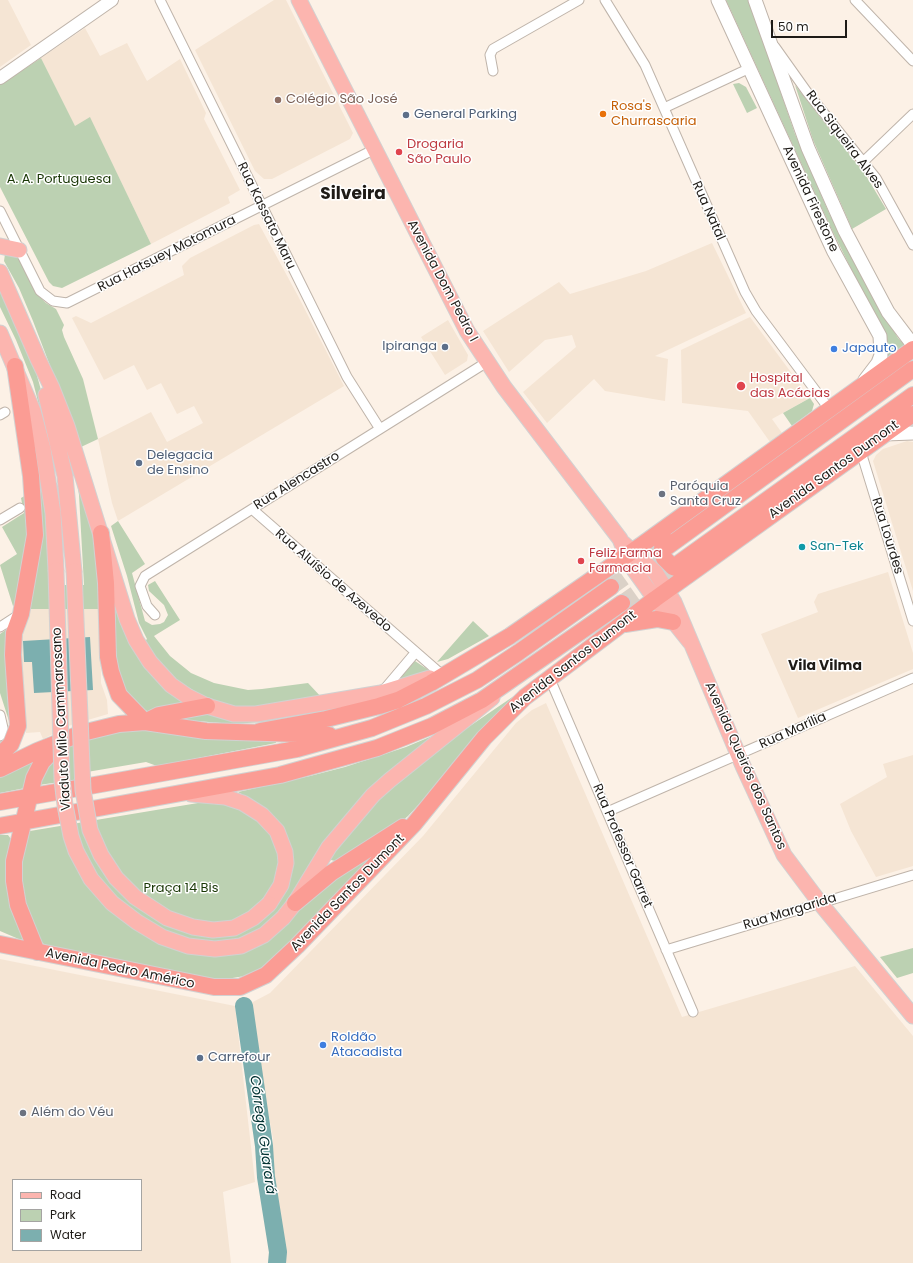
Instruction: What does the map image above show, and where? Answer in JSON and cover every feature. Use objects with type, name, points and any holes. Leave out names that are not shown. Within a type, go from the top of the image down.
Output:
[{"type":"highway","points":[[260,731],[326,719],[379,706],[418,690],[510,636],[630,553],[855,392],[913,348]]},
{"type":"highway","points":[[0,755],[11,744],[18,726],[14,632],[21,614],[36,535],[31,476],[15,366]]},
{"type":"highway","points":[[667,547],[913,368]]},
{"type":"highway","name":"Avenida Santos Dumont","points":[[240,986],[266,975],[276,967],[414,824],[503,716],[525,697],[661,595],[885,434],[909,410],[913,395]]},
{"type":"highway","points":[[871,400],[882,400],[909,410]]},
{"type":"highway","name":"Avenida Santos Dumont","points":[[679,563],[909,410]]},
{"type":"highway","points":[[666,527],[662,542],[664,558],[668,563],[680,570],[695,570]]},
{"type":"highway","points":[[101,533],[106,583],[108,657],[111,672],[119,695],[145,722]]},
{"type":"highway","points":[[589,581],[603,580],[610,582],[620,590],[626,603],[626,610],[622,625],[657,619],[673,622]]},
{"type":"highway","points":[[0,802],[274,753],[346,735],[399,718],[477,680],[611,587]]},
{"type":"highway","name":"Avenida Santos Dumont","points":[[0,826],[280,775],[377,748],[407,737],[459,713],[508,684],[622,602]]},
{"type":"highway","points":[[145,722],[159,715],[207,706]]},
{"type":"highway","points":[[0,769],[37,751],[100,728],[145,722],[206,731],[260,731],[346,735]]},
{"type":"highway","points":[[37,952],[18,905],[14,881],[14,861],[28,797],[34,778],[42,762],[60,742]]},
{"type":"highway","points":[[295,903],[331,873],[399,830],[433,800]]},
{"type":"highway","name":"Avenida Pedro Américo","points":[[0,944],[202,986],[225,988],[240,986]]},
{"type":"main road","name":"Avenida Dom Pedro I","points":[[299,0],[455,309],[487,362],[514,402],[630,553]]},
{"type":"main road","name":"Avenida Firestone","points":[[718,0],[831,246],[880,336],[882,348],[878,363],[855,392]]},
{"type":"main road","name":"Avenida Firestone","points":[[755,0],[808,148],[845,231],[893,321],[913,345]]},
{"type":"main road","points":[[0,246],[19,250]]},
{"type":"main road","points":[[0,272],[52,388],[67,426],[127,619],[142,651],[158,673],[171,685],[187,696],[207,706],[234,714],[256,714],[381,693],[447,672]]},
{"type":"main road","name":"Viaduto Milo Cammarosano","points":[[0,332],[33,412],[43,449],[52,513],[56,570],[62,779],[71,836],[76,851],[91,879],[112,903],[137,922],[162,937],[188,946],[215,949],[241,946],[264,935],[283,918],[295,903],[329,847],[373,795],[480,709],[508,684]]},
{"type":"main road","name":"Viaduto Milo Cammarosano","points":[[38,359],[64,476],[74,570],[83,790],[86,817],[101,855],[116,878],[135,897],[167,918],[193,927],[213,930],[234,928],[254,918],[269,904],[281,885],[286,863],[282,841],[270,822],[257,812],[234,799],[184,793]]},
{"type":"main road","points":[[885,434],[913,433]]},
{"type":"main road","name":"Avenida Queirós dos Santos","points":[[630,553],[654,572],[661,595],[673,622],[690,642]]},
{"type":"main road","name":"Avenida Queirós dos Santos","points":[[661,595],[688,632],[690,642],[784,855],[820,903],[913,1016]]},
{"type":"street","points":[[0,78],[112,0]]},
{"type":"street","name":"Rua Kassato Maru","points":[[160,0],[347,377],[380,429]]},
{"type":"street","points":[[493,71],[490,55],[493,49],[579,0]]},
{"type":"street","name":"Rua Natal","points":[[607,0],[638,51],[745,292],[756,311],[830,410]]},
{"type":"street","points":[[855,0],[913,61]]},
{"type":"street","name":"Rua Siqueira Alves","points":[[770,40],[807,92],[876,178],[913,245]]},
{"type":"street","points":[[664,108],[750,68]]},
{"type":"street","points":[[863,162],[913,114]]},
{"type":"street","name":"Rua Hatsuey Motomura","points":[[0,211],[40,291],[53,301],[68,303],[375,149]]},
{"type":"street","name":"Rua Alencastro","points":[[155,615],[147,606],[140,586],[145,576],[487,362]]},
{"type":"street","name":"Rua Lourdes","points":[[861,452],[913,621]]},
{"type":"street","points":[[0,520],[20,508]]},
{"type":"street","name":"Rua Aluísio de Azevedo","points":[[252,509],[415,653],[447,672]]},
{"type":"street","points":[[0,627],[21,614]]},
{"type":"street","points":[[381,693],[415,653]]},
{"type":"street","name":"Rua Marília","points":[[607,812],[913,678]]},
{"type":"street","name":"Rua Professor Garret","points":[[550,679],[693,1012]]},
{"type":"street","points":[[0,715],[3,724],[1,734]]},
{"type":"street","name":"Rua Margarida","points":[[666,950],[913,875]]},
{"type":"shaded area","points":[[0,0],[8,0],[31,45],[0,67]]},
{"type":"shaded area","name":"Colégio São José","points":[[274,0],[286,0],[353,133],[350,139],[272,179],[264,179],[255,171],[195,50]]},
{"type":"shaded area","points":[[85,28],[100,56],[127,43],[147,81],[180,59],[206,113],[204,119],[240,190],[228,197],[230,203],[151,244],[90,118],[75,127],[41,58]]},
{"type":"shaded area","points":[[259,224],[344,386],[118,521],[112,503],[98,439],[151,412],[167,442],[203,423],[194,406],[177,414],[161,383],[147,390],[134,365],[104,380],[72,318],[76,316],[91,323],[184,275],[182,266],[190,258],[254,225]]},
{"type":"shaded area","points":[[712,243],[746,313],[655,356],[668,359],[665,401],[605,391],[594,379],[547,423],[523,392],[576,347],[572,335],[545,340],[509,372],[483,331],[559,282],[570,294],[646,271]]},
{"type":"shaded area","name":"Hospital das Acácias","points":[[750,317],[810,398],[772,419],[782,433],[770,442],[748,411],[682,403],[681,350]]},
{"type":"shaded area","name":"Ipiranga","points":[[448,320],[468,355],[467,361],[445,375],[421,337]]},
{"type":"shaded area","points":[[907,441],[913,442],[913,591],[873,461],[876,455],[883,449]]},
{"type":"shaded area","points":[[888,572],[913,653],[913,669],[798,718],[761,634],[818,612],[814,602],[818,594]]},
{"type":"shaded area","points":[[30,609],[100,609],[101,683],[107,700],[108,714],[71,725],[43,739],[40,732],[26,733],[19,647],[20,637]]},
{"type":"shaded area","points":[[546,703],[682,1017],[855,966],[913,1036],[913,1263],[284,1263],[279,1207],[273,1176],[273,1138],[253,1033],[251,1003],[270,993],[423,836],[516,723],[532,710]]},
{"type":"shaded area","points":[[913,755],[913,866],[876,877],[851,831],[840,804],[887,777],[883,764]]},
{"type":"shaded area","points":[[0,959],[235,1006],[255,1182],[223,1192],[231,1263],[0,1263]]},
{"type":"green space","points":[[726,0],[749,0],[795,134],[829,213],[880,308],[898,338],[906,346],[885,362],[859,285],[831,228]]},
{"type":"green space","name":"A. A. Portuguesa","points":[[41,58],[75,126],[90,117],[151,244],[62,288],[53,286],[49,282],[0,187],[0,85]]},
{"type":"green space","points":[[739,83],[746,87],[757,108],[747,113],[733,84]]},
{"type":"green space","points":[[795,85],[865,174],[886,209],[852,229],[813,140]]},
{"type":"green space","points":[[12,252],[19,258],[38,295],[46,303],[56,309],[64,325],[62,330],[64,337],[83,379],[98,439],[81,447],[33,321],[19,288],[4,261],[5,254]]},
{"type":"green space","points":[[0,285],[34,365],[48,415],[60,467],[55,468],[33,382],[16,340],[0,307]]},
{"type":"green space","points":[[810,398],[814,404],[812,411],[792,426],[783,413]]},
{"type":"green space","points":[[36,458],[42,476],[47,530],[49,585],[84,585],[79,495],[75,468],[97,541],[100,609],[30,609],[42,523]]},
{"type":"green space","points":[[28,494],[29,523],[19,602],[13,606],[0,565],[17,554],[2,527],[24,513],[21,498]]},
{"type":"green space","points":[[118,521],[145,564],[132,573],[145,621],[152,625],[160,624],[164,622],[168,615],[164,605],[149,591],[148,585],[155,581],[180,620],[154,636],[170,656],[191,673],[214,683],[248,690],[308,683],[323,699],[291,705],[241,708],[210,700],[179,682],[156,658],[145,641],[147,639],[139,623],[127,576],[111,526]]},
{"type":"green space","points":[[113,600],[158,679],[261,720],[279,719],[348,706],[289,720],[233,724],[161,718],[145,710],[129,695],[122,684],[117,665]]},
{"type":"green space","points":[[473,621],[489,636],[448,659],[437,662]]},
{"type":"green space","points":[[7,629],[13,723],[9,735],[0,748],[0,742],[6,737],[10,729],[0,693],[0,634]]},
{"type":"green space","points":[[415,661],[430,671],[396,682]]},
{"type":"green space","points":[[530,685],[408,816],[386,835],[335,861],[331,860],[331,857],[353,821],[432,752]]},
{"type":"green space","points":[[141,730],[275,739],[276,743],[157,766],[146,762],[87,772],[80,779],[39,785],[43,771],[65,748],[88,738],[118,731]]},
{"type":"green space","name":"Praça 14 Bis","points":[[444,731],[320,853],[278,913],[301,903],[395,836],[274,961],[265,967],[245,976],[220,980],[187,975],[45,945],[40,941],[22,893],[21,863],[27,834],[30,831],[204,802],[218,801],[250,812],[274,838],[293,868],[291,847],[284,832],[257,803],[238,792],[345,767],[406,747]]},
{"type":"green space","points":[[36,757],[25,788],[0,793],[0,773]]},
{"type":"green space","points":[[0,835],[8,835],[11,839],[24,938],[21,940],[0,931]]},
{"type":"green space","points":[[913,948],[913,973],[897,978],[880,957]]},
{"type":"water","points":[[90,637],[93,690],[34,693],[32,662],[24,662],[23,641]]},
{"type":"waterway","name":"Córrego Guarará","points":[[244,1006],[264,1146],[266,1177],[278,1252],[277,1263]]},
{"type":"tunnel","points":[[611,587],[667,547]]},
{"type":"tunnel","points":[[622,603],[679,563]]},
{"type":"place","name":"Colégio São José","points":[[278,100]]},
{"type":"place","name":"Rosa's Churrascaria","points":[[603,114]]},
{"type":"place","name":"General Parking","points":[[406,115]]},
{"type":"place","name":"Drogaria São Paulo","points":[[399,152]]},
{"type":"place","name":"Ipiranga","points":[[445,347]]},
{"type":"place","name":"Japauto","points":[[834,349]]},
{"type":"place","name":"Hospital das Acácias","points":[[741,386]]},
{"type":"place","name":"Delegacia de Ensino","points":[[139,463]]},
{"type":"place","name":"Paróquia Santa Cruz","points":[[662,494]]},
{"type":"place","name":"San-Tek","points":[[802,547]]},
{"type":"place","name":"Feliz Farma Farmacia","points":[[581,561]]},
{"type":"place","name":"Roldão Atacadista","points":[[323,1045]]},
{"type":"place","name":"Carrefour","points":[[200,1058]]},
{"type":"place","name":"Além do Véu","points":[[23,1113]]},
{"type":"district","name":"Silveira","points":[[353,195]]},
{"type":"district","name":"Vila Vilma","points":[[825,666]]}]
